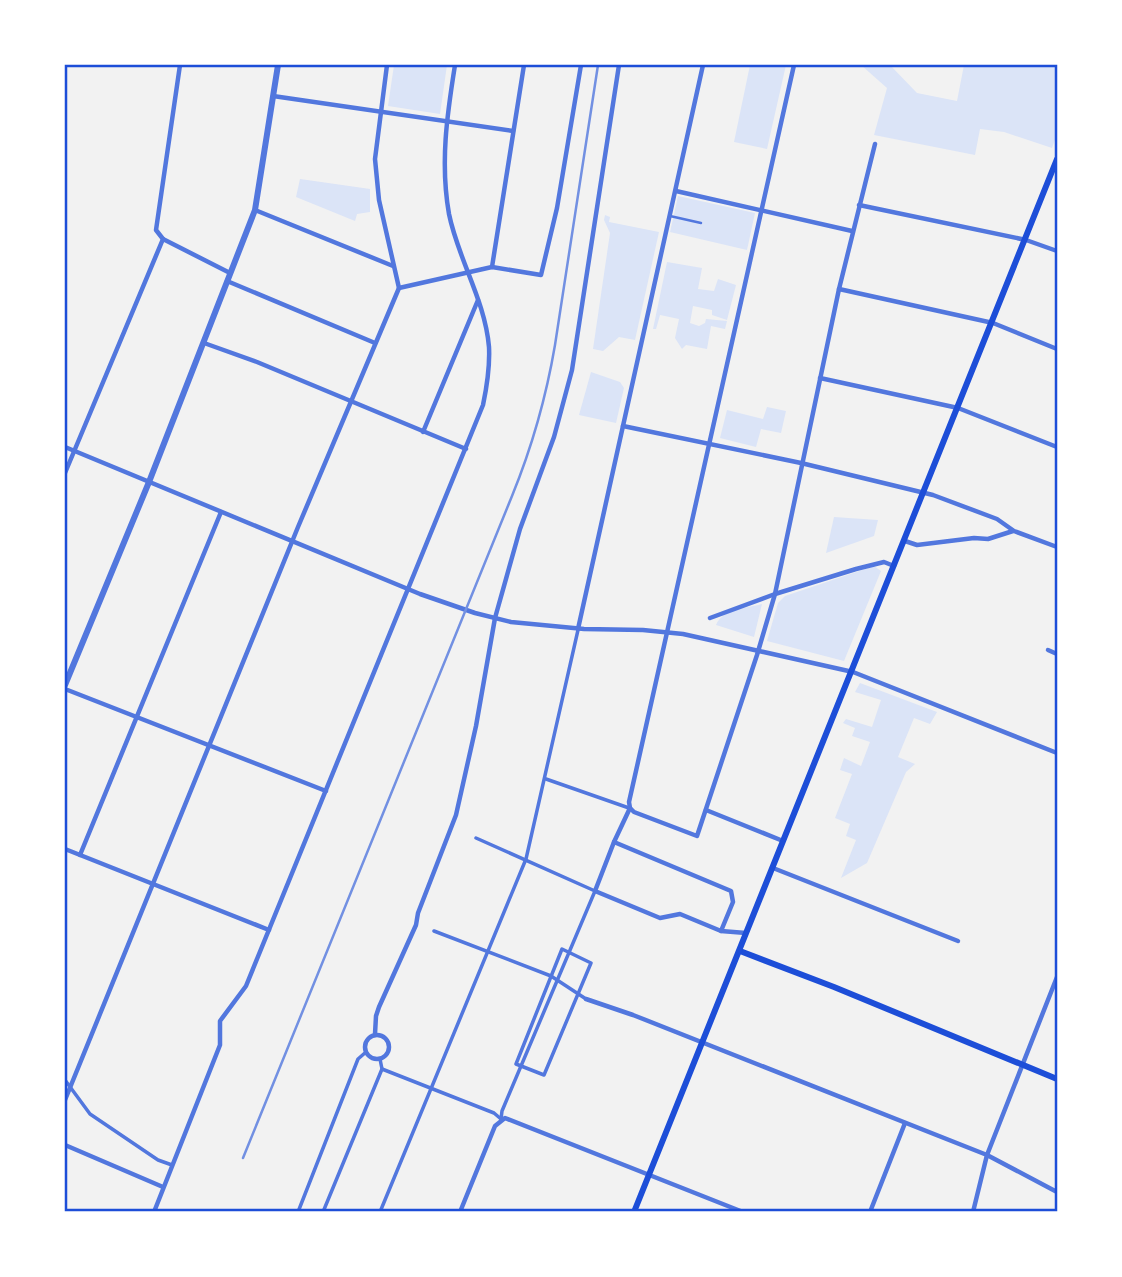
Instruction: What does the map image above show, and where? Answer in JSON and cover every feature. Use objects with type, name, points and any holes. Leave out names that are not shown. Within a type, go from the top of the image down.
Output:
[{"type":"main road","points":[[634,1212],[1057,159]]},
{"type":"main road","points":[[740,951],[1057,1079]]},
{"type":"street","points":[[180,65],[156,230],[163,239],[230,273]]},
{"type":"street","points":[[278,65],[255,211],[65,687],[326,791]]},
{"type":"street","points":[[65,1100],[292,542],[399,288],[379,200],[375,159],[387,65]]},
{"type":"street","points":[[153,1212],[220,1045],[220,1021],[244,991],[482,405],[489,359],[487,336],[478,299],[450,217],[444,172],[446,121],[455,65]]},
{"type":"street","points":[[492,267],[524,65]]},
{"type":"street","points":[[399,288],[492,267],[541,275],[557,208],[581,65]]},
{"type":"street","points":[[375,1034],[379,1007],[416,925],[418,913],[456,815],[476,726],[495,618],[520,529],[554,437],[572,370],[619,65]]},
{"type":"street","points":[[380,1212],[526,859],[546,779],[703,65]]},
{"type":"street","points":[[460,1212],[630,808],[629,802],[794,65]]},
{"type":"street","points":[[273,96],[513,131]]},
{"type":"street","points":[[546,779],[630,808],[634,812],[697,836],[775,594],[839,289],[874,144]]},
{"type":"street","points":[[676,191],[852,231]]},
{"type":"street","points":[[859,205],[1026,240],[1057,251]]},
{"type":"street","points":[[255,211],[393,266]]},
{"type":"street","points":[[65,473],[163,239]]},
{"type":"street","points":[[227,281],[375,343]]},
{"type":"street","points":[[839,289],[992,323],[1057,349]]},
{"type":"street","points":[[423,432],[478,299]]},
{"type":"street","points":[[204,343],[257,362],[466,449]]},
{"type":"street","points":[[820,378],[958,408],[1057,447]]},
{"type":"street","points":[[623,426],[802,463],[924,493],[997,519],[1014,531],[1057,547]]},
{"type":"street","points":[[65,447],[292,542],[466,610],[526,624],[668,632],[853,671],[1057,754]]},
{"type":"street","points":[[80,855],[220,512]]},
{"type":"street","points":[[905,541],[917,545],[974,538],[988,539],[1014,531]]},
{"type":"street","points":[[710,618],[775,594],[874,564],[884,562],[895,566]]},
{"type":"street","points":[[1048,650],[1057,654]]},
{"type":"street","points":[[706,810],[783,841]]},
{"type":"street","points":[[476,838],[660,918],[680,914],[721,931],[747,934]]},
{"type":"street","points":[[614,842],[731,891],[733,902],[721,931]]},
{"type":"street","points":[[65,849],[269,930]]},
{"type":"street","points":[[773,868],[958,941]]},
{"type":"street","points":[[434,931],[551,976],[586,999],[986,1155],[1057,1192]]},
{"type":"street","points":[[562,949],[591,963],[544,1075],[516,1064],[551,976],[562,949]]},
{"type":"street","points":[[973,1212],[986,1155],[1057,980]]},
{"type":"street","points":[[375,1034],[384,1037],[389,1046],[380,1059],[372,1058],[366,1052],[365,1044],[368,1038],[375,1034]]},
{"type":"street","points":[[298,1212],[358,1059],[366,1052]]},
{"type":"street","points":[[323,1212],[382,1069],[380,1059]]},
{"type":"street","points":[[382,1069],[494,1113],[501,1119],[508,1119],[743,1212]]},
{"type":"street","points":[[65,1080],[90,1114],[158,1160],[172,1165]]},
{"type":"street","points":[[870,1212],[905,1123]]},
{"type":"street","points":[[65,1145],[163,1186]]},
{"type":"lane","points":[[670,216],[701,223]]},
{"type":"shaded area","points":[[394,65],[447,65],[440,114],[388,106]]},
{"type":"shaded area","points":[[750,65],[786,65],[767,149],[734,142]]},
{"type":"shaded area","points":[[861,65],[890,65],[917,93],[957,101],[964,65],[1057,65],[1057,134],[1052,148],[1004,132],[980,129],[975,155],[874,135],[887,88]]},
{"type":"shaded area","points":[[300,179],[370,189],[370,212],[357,214],[355,221],[296,197]]},
{"type":"shaded area","points":[[678,196],[755,213],[747,250],[670,232]]},
{"type":"shaded area","points":[[605,215],[610,217],[609,222],[659,232],[635,340],[619,337],[603,351],[593,349],[610,233],[604,220]]},
{"type":"shaded area","points":[[667,262],[702,268],[698,289],[714,291],[718,279],[736,285],[727,320],[712,315],[712,310],[693,306],[690,323],[699,326],[705,323],[706,319],[727,321],[725,329],[711,326],[707,349],[686,345],[682,349],[675,338],[679,319],[660,315],[656,329],[653,329]]},
{"type":"shaded area","points":[[591,372],[620,382],[624,388],[616,423],[579,415]]},
{"type":"shaded area","points":[[767,407],[786,411],[781,433],[761,429],[756,447],[720,438],[727,410],[763,419]]},
{"type":"shaded area","points":[[834,517],[878,520],[874,536],[826,553]]},
{"type":"shaded area","points":[[874,566],[881,571],[844,661],[767,641],[778,603],[785,596]]},
{"type":"shaded area","points":[[762,604],[754,637],[716,625],[729,612]]},
{"type":"shaded area","points":[[860,683],[937,712],[930,724],[914,718],[898,757],[915,764],[906,772],[867,863],[841,878],[856,840],[846,836],[850,824],[835,818],[852,774],[840,770],[844,758],[861,766],[870,742],[852,736],[855,728],[843,723],[846,719],[872,727],[881,700],[855,692]]},
{"type":"railway","points":[[243,1158],[532,441],[555,345],[598,65]]}]
